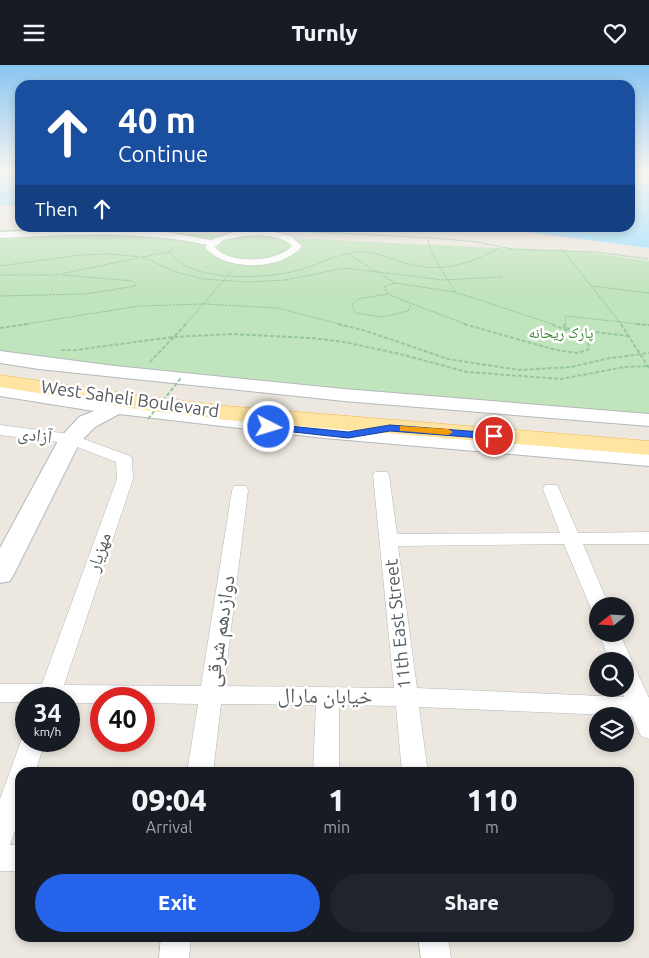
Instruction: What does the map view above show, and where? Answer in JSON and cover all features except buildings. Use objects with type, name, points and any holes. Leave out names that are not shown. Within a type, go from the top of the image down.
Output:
[{"type":"main road","name":"West Saheli Boulevard","points":[[0,367],[123,385],[274,400],[649,430]]},
{"type":"main road","name":"West Saheli Boulevard","points":[[0,381],[198,410],[649,448]]},
{"type":"main road","points":[[348,435],[394,428],[462,444]]},
{"type":"street","points":[[0,235],[82,232],[183,235],[213,243]]},
{"type":"street","points":[[254,233],[279,235],[288,238],[297,245],[290,254],[280,258],[241,261],[218,256],[212,252],[210,247],[213,243],[230,235],[254,233]]},
{"type":"street","points":[[0,357],[139,374],[496,409],[649,420]]},
{"type":"street","points":[[0,390],[184,418],[348,435],[649,459]]},
{"type":"street","points":[[0,574],[70,439],[74,417],[71,402]]},
{"type":"street","points":[[70,439],[87,422],[114,408]]},
{"type":"street","name":"آزادی","points":[[0,430],[70,439]]},
{"type":"street","name":"مهزیار","points":[[52,687],[125,479],[124,459],[70,439]]},
{"type":"street","name":"11th East Street","points":[[381,475],[413,767]]},
{"type":"street","points":[[551,489],[595,597]]},
{"type":"street","name":"دوازدهم شرقی","points":[[201,767],[240,490]]},
{"type":"street","points":[[388,540],[649,537]]},
{"type":"street","points":[[634,688],[644,707],[649,729]]},
{"type":"street","name":"خیابان مارال","points":[[0,693],[15,694]]},
{"type":"street","name":"خیابان مارال","points":[[80,696],[406,697],[644,707]]},
{"type":"street","points":[[326,767],[328,696]]},
{"type":"street","points":[[24,767],[29,752]]},
{"type":"street","points":[[0,836],[15,793]]},
{"type":"street","points":[[0,858],[15,858]]},
{"type":"street","points":[[174,958],[176,942]]},
{"type":"street","points":[[434,942],[436,958]]},
{"type":"path","points":[[314,232],[426,237],[477,242],[524,250],[562,249],[649,259]]},
{"type":"path","points":[[426,237],[431,252],[455,292]]},
{"type":"path","points":[[170,244],[172,251],[170,252],[178,263],[199,272],[251,276],[295,271],[332,257],[348,254],[375,253],[417,266],[440,268],[475,261],[486,257],[500,247]]},
{"type":"path","points":[[55,350],[75,350],[173,337],[231,334],[311,338],[344,342],[400,353],[468,372],[561,379],[624,367],[649,366],[619,321],[562,249]]},
{"type":"path","points":[[56,275],[170,252]]},
{"type":"path","points":[[348,254],[395,283],[455,292],[564,328],[588,339],[589,349],[578,353],[556,350],[455,321],[411,305],[386,291],[385,286],[395,283]]},
{"type":"path","points":[[139,374],[204,305],[241,261]]},
{"type":"path","points":[[0,275],[56,275],[133,281],[136,286],[118,291],[93,293],[0,296]]},
{"type":"path","points":[[590,285],[649,293]]},
{"type":"path","points":[[390,294],[358,299],[352,305],[356,313],[369,317],[386,317],[408,311],[411,305]]},
{"type":"path","points":[[0,328],[139,305],[204,305],[278,309],[366,331],[448,359],[520,370],[571,367],[610,358],[649,353]]},
{"type":"path","points":[[564,328],[566,316],[649,325]]},
{"type":"path","points":[[564,328],[628,336]]},
{"type":"path","points":[[148,419],[181,378]]},
{"type":"green space","name":"پارک ریحانه","points":[[15,229],[15,232],[159,232],[230,236],[270,232],[288,238],[587,252],[649,261],[649,423],[0,357],[0,230]]},
{"type":"water","points":[[635,214],[649,214],[649,248],[527,232],[635,232]]},
{"type":"slow traffic","points":[[403,428],[448,432]]},
{"type":"route","points":[[269,427],[348,435],[390,428],[494,436]]}]
